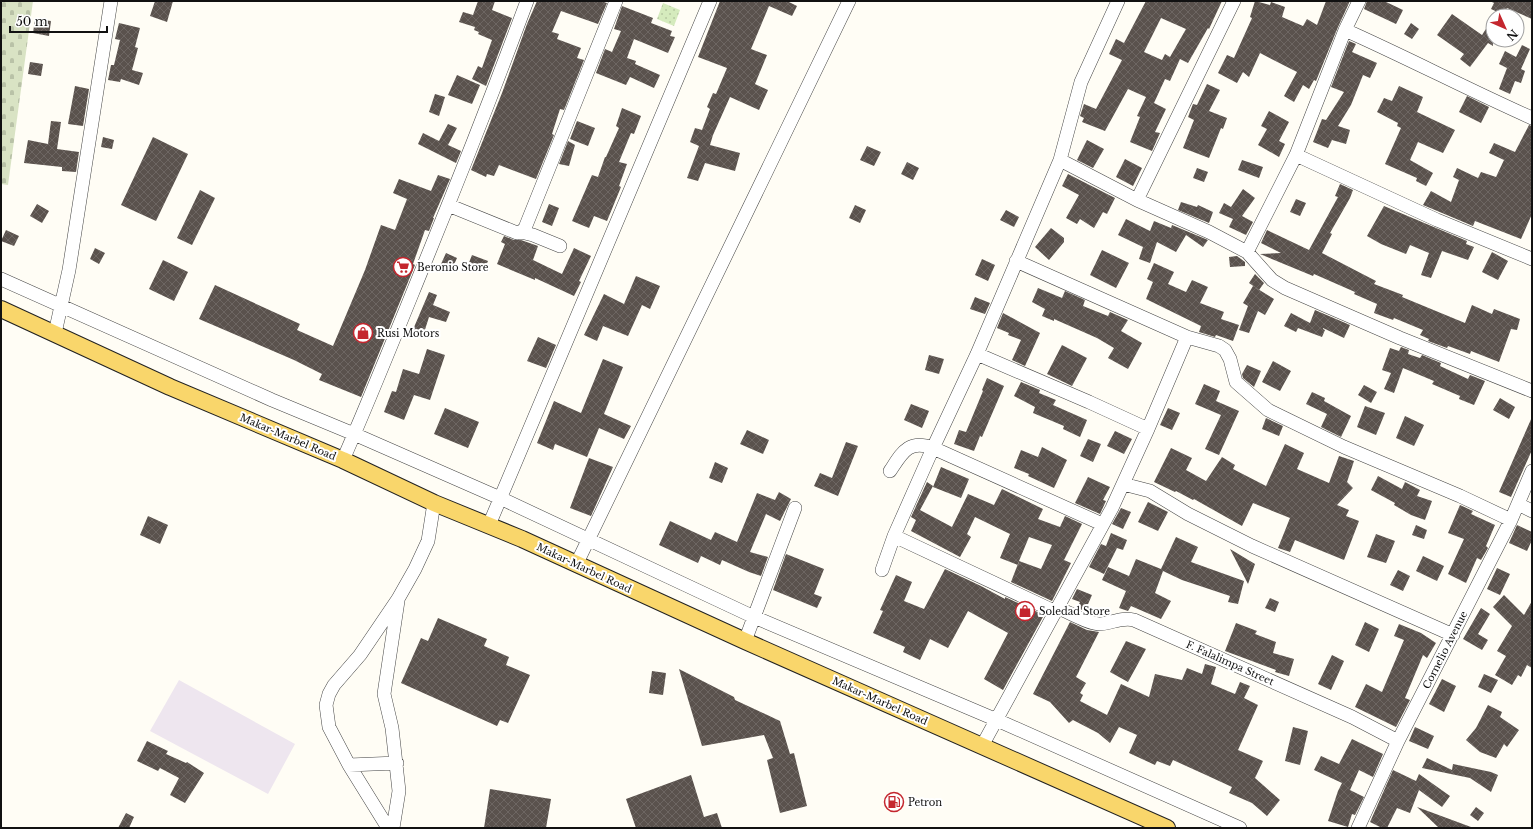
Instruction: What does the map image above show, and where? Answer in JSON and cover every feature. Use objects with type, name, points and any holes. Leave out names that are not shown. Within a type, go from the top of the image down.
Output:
[{"type":"main road","name":"Makar-Marbel Road","points":[[1,309],[170,387],[343,460],[434,503],[489,525],[745,641],[1167,828]]},
{"type":"street","points":[[55,333],[69,270],[110,1]]},
{"type":"street","points":[[343,460],[448,205],[501,72],[527,1]]},
{"type":"street","points":[[521,232],[528,221],[616,1]]},
{"type":"street","points":[[489,525],[710,1]]},
{"type":"street","points":[[576,565],[849,1]]},
{"type":"street","points":[[882,570],[894,536],[977,354],[1060,160],[1081,82],[1118,1]]},
{"type":"street","points":[[1137,200],[1234,1]]},
{"type":"street","points":[[1247,252],[1296,156],[1345,30],[1360,1]]},
{"type":"street","points":[[1345,30],[1399,54],[1476,93],[1532,118]]},
{"type":"street","points":[[1296,156],[1437,220],[1532,259]]},
{"type":"street","points":[[1060,160],[1137,200],[1209,232],[1247,252],[1272,280],[1285,288],[1400,338],[1532,391]]},
{"type":"street","points":[[448,205],[517,233],[521,232],[533,235],[560,246]]},
{"type":"street","points":[[1016,261],[1187,336],[1209,342],[1225,350],[1230,359],[1236,382],[1268,410],[1344,447],[1460,496],[1511,520]]},
{"type":"street","points":[[1,279],[272,400],[500,498],[754,617],[997,720],[1240,828]]},
{"type":"street","points":[[982,746],[1112,508],[1148,429],[1187,336]]},
{"type":"street","points":[[977,354],[1148,429]]},
{"type":"street","points":[[890,471],[902,454],[909,448],[917,444],[925,445],[1102,524]]},
{"type":"street","name":"Cornelio Avenue","points":[[1358,828],[1398,741],[1511,520],[1532,471]]},
{"type":"street","points":[[1123,484],[1150,491],[1188,514],[1252,546],[1453,635]]},
{"type":"street","points":[[388,828],[349,765],[329,727],[326,705],[329,694],[334,685],[360,655],[398,599],[428,541],[434,503]]},
{"type":"street","points":[[1518,504],[1532,511]]},
{"type":"street","points":[[745,641],[795,508]]},
{"type":"street","name":"F. Falalimpa Street","points":[[894,536],[1057,610],[1098,624],[1109,623],[1126,618],[1134,620],[1352,717],[1398,741]]},
{"type":"street","points":[[393,828],[399,791],[392,728],[384,694],[398,599]]},
{"type":"street","points":[[349,765],[397,763]]},
{"type":"shaded area","points":[[179,680],[295,744],[268,794],[150,731]]},
{"type":"green space","points":[[1,1],[33,1],[8,185],[1,184]]},
{"type":"green space","points":[[663,3],[680,10],[674,26],[657,19]]},
{"type":"building","points":[[155,1],[173,1],[167,22],[150,16]]},
{"type":"building","points":[[478,1],[495,1],[492,10],[512,18],[486,86],[472,79],[478,66],[482,68],[492,40],[478,34],[479,32],[474,30],[475,27],[459,22],[463,12],[473,15]]},
{"type":"building","points":[[537,1],[601,1],[607,3],[598,24],[561,11],[552,32],[559,34],[557,39],[581,48],[577,58],[584,60],[564,110],[560,109],[552,134],[554,135],[536,179],[499,165],[494,176],[487,174],[486,177],[471,170]]},
{"type":"building","points":[[720,1],[787,1],[797,6],[792,16],[769,6],[751,49],[767,55],[755,84],[768,90],[759,110],[730,97],[713,135],[710,145],[740,153],[735,171],[705,163],[698,181],[687,178],[699,146],[690,142],[695,128],[702,130],[710,109],[707,107],[713,93],[716,94],[727,68],[698,57]]},
{"type":"building","points":[[1146,1],[1222,1],[1209,29],[1208,28],[1188,63],[1180,59],[1170,81],[1165,79],[1154,103],[1166,109],[1155,132],[1160,133],[1152,151],[1130,142],[1140,117],[1137,116],[1146,97],[1128,89],[1105,131],[1082,122],[1084,118],[1080,116],[1084,104],[1096,109],[1122,60],[1109,54],[1116,39],[1124,43]],"holes":[[[1161,18],[1186,29],[1170,57],[1165,54],[1162,60],[1144,52]]]},
{"type":"building","points":[[1255,1],[1270,5],[1271,2],[1285,7],[1282,17],[1303,26],[1307,19],[1317,25],[1326,1],[1350,1],[1316,81],[1314,80],[1309,89],[1303,85],[1294,102],[1284,96],[1297,72],[1260,53],[1249,77],[1243,72],[1237,83],[1218,73],[1227,55],[1234,58],[1252,18],[1250,17]]},
{"type":"building","points":[[1367,1],[1384,1],[1403,10],[1396,24],[1364,9]]},
{"type":"building","points":[[1490,1],[1532,1],[1532,19],[1525,16],[1525,8],[1492,8],[1494,3]]},
{"type":"building","points":[[622,6],[653,18],[651,23],[672,31],[670,36],[675,37],[668,53],[634,39],[627,58],[636,61],[635,64],[660,75],[654,88],[630,77],[626,85],[596,73],[605,49],[612,52],[621,31],[614,29]]},
{"type":"building","points":[[1452,14],[1482,35],[1485,30],[1485,47],[1470,67],[1460,59],[1464,54],[1437,35]]},
{"type":"building","points":[[35,19],[51,21],[49,36],[33,33]]},
{"type":"building","points":[[119,23],[140,28],[135,47],[138,48],[132,70],[143,73],[139,85],[121,79],[120,82],[108,80],[111,65],[114,65],[120,40],[115,39]]},
{"type":"building","points":[[1411,23],[1419,29],[1412,39],[1404,34]]},
{"type":"building","points":[[1349,41],[1356,44],[1352,52],[1377,63],[1370,78],[1363,75],[1351,105],[1338,126],[1350,130],[1346,144],[1332,140],[1328,148],[1313,142],[1322,119],[1326,120],[1344,92],[1331,87]]},
{"type":"building","points":[[1525,46],[1530,49],[1521,69],[1525,71],[1521,83],[1515,81],[1510,94],[1499,89],[1507,68],[1499,64],[1505,51],[1516,57],[1520,48],[1525,48]]},
{"type":"building","points":[[30,62],[43,64],[41,76],[28,74]]},
{"type":"building","points":[[457,75],[480,85],[472,104],[448,95]]},
{"type":"building","points":[[1207,84],[1220,90],[1209,111],[1227,118],[1223,129],[1221,128],[1209,158],[1183,148],[1194,120],[1188,117],[1193,104],[1197,105]]},
{"type":"building","points":[[75,86],[89,89],[83,126],[68,124]]},
{"type":"building","points":[[1399,86],[1423,97],[1417,112],[1455,130],[1443,153],[1418,142],[1410,160],[1433,173],[1426,186],[1416,181],[1417,178],[1385,164],[1401,128],[1397,126],[1398,123],[1377,112],[1384,98],[1392,101]]},
{"type":"building","points":[[435,94],[445,97],[439,116],[429,112]]},
{"type":"building","points":[[1467,96],[1489,107],[1481,123],[1459,112]]},
{"type":"building","points":[[622,108],[641,116],[634,134],[631,133],[619,162],[627,164],[619,186],[621,187],[607,221],[594,216],[589,228],[572,221],[592,175],[598,177],[605,157],[619,128],[616,126]]},
{"type":"building","points":[[1269,111],[1289,122],[1279,141],[1285,144],[1279,157],[1258,145],[1267,129],[1261,126]]},
{"type":"building","points":[[51,121],[61,122],[57,149],[79,152],[76,172],[62,171],[62,167],[24,163],[28,140],[48,144]]},
{"type":"building","points":[[577,121],[595,128],[588,146],[570,139]]},
{"type":"building","points":[[448,124],[457,128],[448,145],[461,151],[456,163],[418,144],[423,133],[439,141]]},
{"type":"building","points":[[1529,125],[1532,126],[1532,214],[1521,239],[1475,221],[1473,226],[1423,205],[1431,191],[1451,202],[1459,180],[1453,177],[1457,168],[1478,178],[1481,172],[1496,177],[1504,160],[1489,153],[1494,143],[1515,152]]},
{"type":"building","points":[[103,137],[114,140],[112,149],[101,147]]},
{"type":"building","points":[[153,137],[188,154],[156,221],[121,205]]},
{"type":"building","points":[[1087,140],[1104,149],[1093,168],[1077,160]]},
{"type":"building","points":[[568,141],[575,145],[569,166],[559,164]]},
{"type":"building","points":[[867,146],[881,152],[874,166],[860,160]]},
{"type":"building","points":[[1125,159],[1142,168],[1133,186],[1116,177]]},
{"type":"building","points":[[1242,160],[1263,167],[1259,178],[1238,170]]},
{"type":"building","points":[[907,162],[919,168],[913,180],[901,174]]},
{"type":"building","points":[[1197,168],[1208,172],[1204,182],[1193,178]]},
{"type":"building","points":[[1068,174],[1115,198],[1107,214],[1103,212],[1094,228],[1080,219],[1077,224],[1066,218],[1079,195],[1062,186]]},
{"type":"building","points":[[438,175],[450,179],[429,231],[425,230],[413,264],[415,265],[361,397],[319,380],[322,374],[294,360],[199,319],[215,285],[300,324],[297,330],[333,346],[365,270],[381,225],[395,230],[407,199],[393,193],[399,179],[431,191]]},
{"type":"building","points":[[1340,184],[1353,190],[1330,233],[1332,234],[1322,253],[1376,281],[1374,284],[1403,295],[1402,297],[1465,323],[1472,305],[1492,314],[1494,309],[1520,319],[1517,330],[1511,329],[1499,362],[1471,351],[1470,354],[1428,341],[1429,339],[1420,335],[1423,330],[1394,318],[1393,320],[1374,313],[1377,304],[1354,294],[1355,292],[1314,274],[1313,276],[1260,254],[1281,253],[1261,243],[1267,230],[1309,250],[1338,197],[1335,196]]},
{"type":"building","points":[[1243,189],[1255,198],[1242,216],[1253,222],[1246,235],[1229,227],[1233,219],[1219,213],[1224,203],[1231,207]]},
{"type":"building","points":[[200,190],[215,198],[192,245],[177,238]]},
{"type":"building","points":[[1296,199],[1306,203],[1300,216],[1290,212]]},
{"type":"building","points":[[1181,202],[1197,207],[1198,205],[1213,212],[1209,223],[1178,210]]},
{"type":"building","points":[[37,204],[49,211],[42,223],[30,216]]},
{"type":"building","points":[[549,204],[559,208],[552,226],[542,222]]},
{"type":"building","points":[[855,205],[866,210],[860,223],[849,218]]},
{"type":"building","points":[[1384,206],[1467,241],[1466,244],[1474,247],[1468,260],[1442,251],[1431,278],[1421,275],[1429,253],[1410,245],[1406,254],[1381,244],[1367,236]]},
{"type":"building","points":[[1006,210],[1019,217],[1014,227],[1000,220]]},
{"type":"building","points":[[1126,219],[1150,231],[1154,221],[1171,228],[1172,225],[1208,240],[1203,247],[1186,235],[1176,252],[1157,242],[1150,263],[1139,259],[1143,247],[1118,235]]},
{"type":"building","points":[[1051,228],[1064,238],[1064,242],[1049,260],[1035,247]]},
{"type":"building","points":[[6,230],[19,236],[14,246],[1,241]]},
{"type":"building","points":[[504,236],[538,246],[533,260],[562,274],[574,248],[591,256],[579,281],[581,282],[574,296],[535,278],[535,280],[497,264],[505,244],[501,242]]},
{"type":"building","points":[[95,248],[105,253],[99,264],[90,259]]},
{"type":"building","points":[[1102,250],[1129,263],[1116,288],[1090,275]]},
{"type":"building","points":[[1492,252],[1508,261],[1498,280],[1482,272]]},
{"type":"building","points":[[446,253],[457,258],[452,269],[441,264]]},
{"type":"building","points":[[472,255],[488,261],[483,272],[468,265]]},
{"type":"building","points":[[1237,256],[1245,262],[1245,266],[1230,267],[1229,257]]},
{"type":"building","points":[[982,259],[995,265],[988,281],[975,275]]},
{"type":"building","points":[[163,260],[188,272],[174,301],[149,289]]},
{"type":"building","points":[[1154,263],[1174,272],[1168,284],[1186,292],[1192,280],[1208,287],[1200,303],[1224,312],[1221,319],[1239,325],[1233,341],[1216,335],[1215,337],[1199,332],[1201,326],[1146,299],[1153,282],[1147,279]]},
{"type":"building","points":[[1255,274],[1264,283],[1259,290],[1249,283]]},
{"type":"building","points":[[636,276],[660,286],[650,309],[642,305],[628,336],[603,326],[597,341],[584,335],[604,294],[624,304]]},
{"type":"building","points":[[1253,286],[1274,299],[1265,315],[1258,311],[1249,333],[1239,330],[1248,306],[1243,303]]},
{"type":"building","points":[[1038,288],[1062,298],[1065,291],[1085,300],[1083,306],[1108,316],[1110,312],[1128,320],[1121,331],[1142,343],[1128,369],[1108,358],[1114,348],[1097,338],[1054,319],[1054,321],[1042,316],[1045,309],[1032,302]]},
{"type":"building","points":[[429,292],[437,295],[433,305],[450,312],[446,322],[429,317],[423,336],[412,332]]},
{"type":"building","points":[[975,297],[990,303],[985,314],[970,309]]},
{"type":"building","points":[[1315,310],[1350,325],[1344,338],[1323,328],[1325,330],[1322,337],[1298,328],[1296,332],[1284,326],[1291,313],[1310,323]]},
{"type":"building","points":[[1003,313],[1040,333],[1025,366],[1012,360],[1021,340],[1008,335],[1009,333],[997,328]]},
{"type":"building","points":[[538,337],[556,345],[546,368],[527,361]]},
{"type":"building","points":[[1062,345],[1087,358],[1072,386],[1047,374]]},
{"type":"building","points":[[1401,347],[1409,350],[1408,354],[1420,358],[1422,355],[1441,363],[1440,366],[1468,379],[1470,375],[1485,381],[1474,405],[1459,399],[1460,396],[1432,384],[1434,381],[1403,368],[1394,393],[1384,389],[1391,373],[1382,370],[1390,348],[1399,351]]},
{"type":"building","points":[[427,349],[445,355],[430,400],[414,395],[404,420],[384,412],[392,391],[396,392],[403,369],[419,374]]},
{"type":"building","points":[[929,355],[944,359],[939,374],[925,370]]},
{"type":"building","points":[[603,359],[623,367],[604,414],[631,426],[624,439],[599,428],[587,457],[555,444],[553,450],[537,443],[554,401],[581,413]]},
{"type":"building","points":[[1273,361],[1291,371],[1280,391],[1262,382]]},
{"type":"building","points":[[1247,365],[1261,371],[1254,387],[1243,378],[1242,374]]},
{"type":"building","points":[[987,378],[1004,386],[982,437],[980,436],[974,451],[954,444],[959,430],[966,432]]},
{"type":"building","points":[[1021,382],[1040,390],[1039,393],[1056,400],[1053,405],[1087,420],[1080,437],[1063,429],[1064,426],[1033,413],[1035,407],[1014,396]]},
{"type":"building","points":[[1204,384],[1220,391],[1216,401],[1239,411],[1219,455],[1205,449],[1221,415],[1195,404]]},
{"type":"building","points":[[1364,385],[1377,392],[1371,403],[1358,395]]},
{"type":"building","points":[[1312,392],[1325,398],[1324,401],[1351,416],[1341,437],[1321,427],[1327,414],[1306,404]]},
{"type":"building","points":[[1500,398],[1515,407],[1509,419],[1493,410]]},
{"type":"building","points":[[911,404],[929,411],[922,428],[904,420]]},
{"type":"building","points":[[1365,406],[1385,413],[1376,435],[1357,427]]},
{"type":"building","points":[[445,408],[479,422],[468,448],[434,434]]},
{"type":"building","points":[[1168,408],[1180,413],[1172,430],[1160,425]]},
{"type":"building","points":[[1405,416],[1424,425],[1414,446],[1396,438]]},
{"type":"building","points":[[1532,417],[1532,450],[1511,497],[1499,492]]},
{"type":"building","points":[[1266,418],[1283,426],[1279,436],[1262,429]]},
{"type":"building","points":[[747,430],[769,440],[763,454],[740,444]]},
{"type":"building","points":[[1115,431],[1132,439],[1124,454],[1107,446]]},
{"type":"building","points":[[1088,439],[1101,444],[1093,462],[1080,456]]},
{"type":"building","points":[[846,442],[858,446],[838,496],[814,486],[820,473],[832,478]]},
{"type":"building","points":[[1285,444],[1304,453],[1297,469],[1329,483],[1339,456],[1354,461],[1347,482],[1353,488],[1337,505],[1349,510],[1346,516],[1359,521],[1344,560],[1295,540],[1290,552],[1278,548],[1290,518],[1253,503],[1242,526],[1194,499],[1193,500],[1154,482],[1171,448],[1192,458],[1186,470],[1206,481],[1222,457],[1235,465],[1233,469],[1266,486]]},
{"type":"building","points":[[1042,447],[1067,460],[1054,488],[1028,476],[1029,474],[1014,468],[1021,450],[1038,457]]},
{"type":"building","points":[[589,458],[613,467],[591,516],[570,508]]},
{"type":"building","points":[[715,462],[728,468],[722,483],[709,478]]},
{"type":"building","points":[[941,467],[969,479],[961,498],[933,487]]},
{"type":"building","points":[[1378,476],[1402,489],[1405,482],[1420,490],[1417,496],[1432,501],[1425,520],[1411,515],[1394,505],[1395,503],[1371,490]]},
{"type":"building","points":[[1088,477],[1110,487],[1103,500],[1106,501],[1100,514],[1075,503]]},
{"type":"building","points":[[927,482],[933,486],[920,510],[952,527],[968,494],[994,505],[1002,489],[1043,509],[1038,519],[1060,527],[1065,516],[1082,524],[1064,560],[1071,563],[1052,601],[1011,582],[1018,565],[1000,558],[1010,534],[975,517],[967,534],[971,537],[960,557],[911,531],[916,520],[911,517]],"holes":[[[1029,537],[1052,545],[1041,569],[1019,561]]]},
{"type":"building","points":[[779,492],[791,499],[780,521],[766,514],[750,552],[768,557],[761,576],[722,560],[720,565],[701,556],[698,563],[659,545],[670,521],[711,540],[715,532],[737,542],[757,493],[775,500]]},
{"type":"building","points":[[1148,502],[1168,512],[1158,531],[1138,522]]},
{"type":"building","points":[[1460,505],[1473,511],[1471,514],[1495,525],[1486,546],[1488,548],[1481,560],[1477,558],[1466,583],[1448,574],[1464,539],[1448,533]]},
{"type":"building","points":[[1121,508],[1131,512],[1123,529],[1112,524]]},
{"type":"building","points":[[148,516],[168,525],[160,544],[140,535]]},
{"type":"building","points":[[1416,525],[1427,530],[1424,539],[1412,535]]},
{"type":"building","points":[[1517,525],[1532,532],[1532,540],[1527,551],[1509,543]]},
{"type":"building","points":[[1111,533],[1127,540],[1123,550],[1117,548],[1104,574],[1089,567],[1101,544],[1106,546]]},
{"type":"building","points":[[1376,534],[1395,541],[1386,563],[1367,557]]},
{"type":"building","points":[[1176,537],[1198,547],[1191,562],[1244,581],[1238,604],[1228,602],[1230,596],[1182,580],[1163,571],[1155,593],[1171,601],[1161,619],[1131,606],[1128,611],[1119,608],[1126,591],[1102,580],[1108,567],[1129,576],[1136,559],[1161,569]]},
{"type":"building","points":[[1230,549],[1255,564],[1248,584]]},
{"type":"building","points":[[786,554],[824,569],[814,594],[822,597],[817,608],[773,590]]},
{"type":"building","points":[[1423,556],[1444,566],[1437,581],[1416,571]]},
{"type":"building","points":[[1497,568],[1510,574],[1500,595],[1487,589]]},
{"type":"building","points":[[945,569],[1005,599],[1005,597],[1044,615],[1003,690],[984,679],[1008,633],[968,611],[948,648],[930,639],[920,660],[903,652],[905,647],[873,633],[883,611],[880,610],[896,575],[912,582],[904,601],[924,609]]},
{"type":"building","points":[[1398,570],[1410,576],[1403,591],[1390,585]]},
{"type":"building","points":[[1077,589],[1092,595],[1085,611],[1077,608],[1080,602],[1072,599]]},
{"type":"building","points":[[1504,595],[1524,615],[1532,601],[1532,668],[1527,665],[1521,677],[1518,675],[1512,685],[1495,675],[1506,656],[1497,651],[1512,626],[1493,607]]},
{"type":"building","points":[[1270,598],[1279,602],[1275,612],[1265,608]]},
{"type":"building","points":[[1481,608],[1490,614],[1478,634],[1488,640],[1482,650],[1463,639]]},
{"type":"building","points":[[438,618],[487,639],[484,646],[509,657],[506,665],[530,675],[508,723],[500,720],[497,726],[401,683],[421,638],[428,641]]},
{"type":"building","points":[[1070,622],[1087,630],[1099,632],[1076,677],[1086,683],[1080,693],[1083,695],[1080,701],[1107,715],[1121,684],[1149,697],[1155,674],[1182,680],[1187,668],[1202,674],[1205,664],[1216,667],[1211,684],[1235,694],[1240,682],[1250,686],[1244,698],[1258,705],[1238,750],[1263,761],[1255,778],[1280,800],[1267,816],[1252,803],[1229,793],[1232,787],[1206,775],[1173,760],[1170,766],[1157,761],[1155,765],[1129,753],[1137,735],[1119,727],[1110,743],[1098,733],[1073,720],[1069,723],[1050,702],[1033,694]]},
{"type":"building","points":[[1365,622],[1379,629],[1369,652],[1355,645]]},
{"type":"building","points":[[1236,623],[1257,631],[1255,634],[1276,642],[1273,653],[1294,659],[1289,676],[1275,672],[1276,670],[1225,651]]},
{"type":"building","points":[[1399,624],[1421,633],[1436,643],[1427,658],[1423,655],[1405,698],[1410,700],[1396,727],[1355,707],[1366,684],[1382,692],[1404,640],[1394,636]]},
{"type":"building","points":[[1126,641],[1146,649],[1128,682],[1110,672]]},
{"type":"building","points":[[1332,655],[1344,661],[1331,690],[1318,684]]},
{"type":"building","points":[[679,669],[734,697],[735,700],[780,721],[790,754],[794,753],[807,806],[780,813],[767,760],[773,758],[764,735],[702,746]]},
{"type":"building","points":[[652,671],[666,673],[663,695],[649,693]]},
{"type":"building","points":[[1484,674],[1498,680],[1491,693],[1478,687]]},
{"type":"building","points":[[1442,679],[1456,686],[1444,712],[1429,704]]},
{"type":"building","points":[[1488,705],[1502,712],[1500,717],[1519,730],[1507,747],[1504,744],[1496,758],[1480,752],[1466,740],[1476,728]]},
{"type":"building","points":[[1293,727],[1308,731],[1300,765],[1285,761]]},
{"type":"building","points":[[1415,727],[1434,736],[1428,749],[1409,741]]},
{"type":"building","points":[[1352,739],[1383,754],[1373,777],[1359,770],[1350,790],[1364,797],[1355,815],[1352,814],[1348,827],[1328,821],[1342,783],[1314,770],[1321,756],[1339,764]]},
{"type":"building","points":[[147,741],[168,751],[166,754],[186,763],[187,762],[204,773],[185,803],[170,795],[179,778],[160,768],[158,771],[137,761]]},
{"type":"building","points":[[1427,758],[1452,770],[1453,764],[1491,772],[1498,775],[1491,792],[1470,778],[1422,768]]},
{"type":"building","points":[[1393,770],[1416,781],[1419,774],[1450,796],[1442,807],[1419,790],[1410,813],[1397,808],[1387,828],[1382,828],[1370,822]]},
{"type":"building","points":[[691,775],[704,817],[717,813],[722,828],[636,828],[626,799]]},
{"type":"building","points":[[490,789],[551,799],[546,828],[484,828]]},
{"type":"building","points":[[1417,807],[1471,827],[1471,828],[1439,828]]},
{"type":"building","points":[[1476,807],[1484,813],[1478,821],[1470,815]]},
{"type":"building","points":[[126,813],[134,817],[129,828],[118,828]]},
{"type":"place","name":"Beronio Store","points":[[403,267]]},
{"type":"place","name":"Rusi Motors","points":[[363,333]]},
{"type":"place","name":"Soledad Store","points":[[1025,611]]},
{"type":"place","name":"Petron","points":[[894,802]]}]
